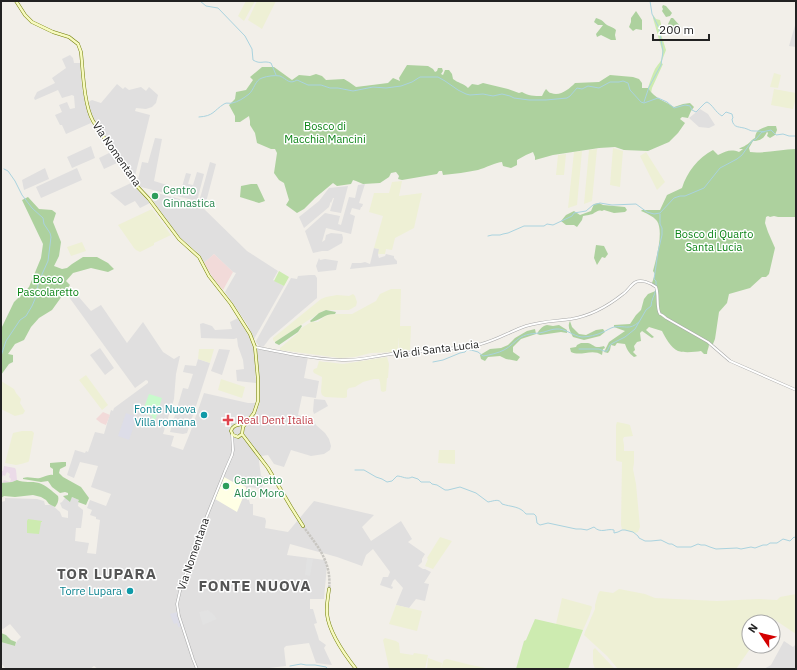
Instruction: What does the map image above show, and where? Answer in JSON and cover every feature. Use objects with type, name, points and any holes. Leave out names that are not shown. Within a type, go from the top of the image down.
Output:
[{"type":"main road","name":"Via Nomentana","points":[[16,1],[25,15],[32,22],[53,32],[67,36],[78,44],[81,52],[86,98],[92,119],[134,183],[149,199],[179,239],[199,257],[209,276],[231,304],[250,334],[255,347],[258,379],[258,401],[254,414],[240,426]]},
{"type":"main road","name":"Via Nomentana","points":[[243,430],[246,422]]},
{"type":"main road","points":[[235,426],[240,426],[243,430],[240,436],[236,437],[231,431],[235,426]]},
{"type":"main road","points":[[242,434],[268,468],[303,526]]},
{"type":"main road","points":[[329,589],[327,610],[329,626],[356,669]]},
{"type":"street","name":"Via di Santa Lucia","points":[[255,347],[297,355],[334,360],[347,360],[470,346],[495,340],[518,329],[536,323],[574,318],[590,313],[617,299],[636,281],[641,281],[653,284],[656,287],[659,310],[660,313],[666,318],[708,342],[732,362],[796,390]]},
{"type":"street","name":"Via Nomentana","points":[[197,669],[179,616],[177,604],[194,548],[232,455],[232,434]]},
{"type":"street","points":[[232,441],[236,437]]},
{"type":"shaded area","points":[[246,1],[255,1],[244,21],[238,16]]},
{"type":"shaded area","points":[[257,1],[276,1],[262,29],[248,20]]},
{"type":"shaded area","points":[[796,22],[796,47],[789,46]]},
{"type":"shaded area","points":[[70,55],[73,58],[74,63],[80,63],[82,88],[91,123],[66,134],[55,115],[62,112],[59,105],[67,102],[70,109],[75,108],[74,96],[72,95],[62,98],[58,90],[35,100],[34,98],[37,92],[55,83],[52,78],[66,68],[62,59]]},
{"type":"shaded area","points":[[774,73],[781,75],[778,88],[770,87]]},
{"type":"shaded area","points":[[117,84],[123,89],[125,87],[129,90],[141,87],[146,91],[149,87],[158,95],[156,103],[152,107],[146,109],[136,108],[135,111],[150,115],[134,180],[93,119],[89,103],[92,100],[101,103]]},
{"type":"shaded area","points":[[774,89],[796,93],[793,109],[771,105]]},
{"type":"shaded area","points":[[700,109],[708,114],[715,125],[709,128],[699,127],[689,118]]},
{"type":"shaded area","points":[[155,138],[162,139],[154,181],[167,185],[165,193],[141,187],[137,184],[142,162],[148,163]]},
{"type":"shaded area","points":[[91,146],[95,158],[72,168],[67,157]]},
{"type":"shaded area","points":[[613,148],[623,151],[620,187],[610,185]]},
{"type":"shaded area","points":[[597,149],[592,201],[584,204],[589,150]]},
{"type":"shaded area","points":[[113,151],[119,162],[104,169],[99,158]]},
{"type":"shaded area","points":[[582,151],[577,205],[568,208],[574,152]]},
{"type":"shaded area","points":[[646,152],[665,182],[657,190],[640,156]]},
{"type":"shaded area","points":[[566,154],[564,175],[556,175],[558,155]]},
{"type":"shaded area","points":[[210,162],[216,164],[205,206],[199,202]]},
{"type":"shaded area","points":[[45,168],[49,179],[24,190],[22,180]]},
{"type":"shaded area","points":[[77,168],[82,180],[41,198],[36,187]]},
{"type":"shaded area","points":[[197,172],[204,174],[197,201],[173,195],[175,189],[181,190],[186,173],[191,174],[188,184],[193,185]]},
{"type":"shaded area","points":[[402,181],[399,196],[422,193],[414,228],[395,238],[392,250],[386,249],[385,254],[378,254],[379,249],[374,248],[383,216],[369,212],[374,193],[389,193],[392,182]]},
{"type":"shaded area","points":[[131,183],[150,203],[140,208],[135,201],[125,206],[110,193]]},
{"type":"shaded area","points":[[365,184],[359,203],[363,204],[362,207],[360,210],[352,208],[350,214],[355,216],[351,234],[326,228],[322,242],[325,240],[326,235],[331,233],[342,234],[342,243],[328,251],[313,253],[305,231],[325,213],[340,216],[338,224],[341,225],[349,197],[355,198],[358,185]]},
{"type":"shaded area","points":[[348,186],[341,213],[330,211],[333,198],[329,207],[304,228],[299,217],[319,201],[329,188]]},
{"type":"shaded area","points":[[157,193],[199,204],[247,251],[278,271],[273,280],[284,286],[254,339],[247,324],[225,292],[236,273],[233,272],[214,254],[204,263],[197,252],[177,235],[150,197]]},
{"type":"shaded area","points":[[152,209],[171,235],[140,252],[134,248],[118,225]]},
{"type":"shaded area","points":[[82,242],[86,251],[71,256],[67,247]]},
{"type":"shaded area","points":[[374,248],[380,249],[378,255],[379,258],[385,256],[386,254],[394,256],[397,264],[350,269],[352,263],[365,262],[370,264]]},
{"type":"shaded area","points":[[214,254],[233,272],[223,290],[213,278],[204,263]]},
{"type":"shaded area","points":[[319,258],[320,260],[325,259],[338,261],[336,270],[318,272],[316,266]]},
{"type":"shaded area","points":[[315,275],[317,278],[317,298],[270,338],[263,347],[259,346],[256,341],[291,278],[297,279],[298,276]]},
{"type":"shaded area","points":[[71,288],[91,311],[101,305],[127,343],[143,322],[163,352],[174,359],[180,356],[176,374],[174,399],[163,434],[174,436],[171,446],[183,450],[204,393],[248,403],[259,403],[257,349],[308,357],[304,378],[319,381],[316,398],[302,396],[298,415],[314,421],[316,425],[325,433],[329,439],[331,446],[330,450],[324,454],[311,456],[291,450],[284,467],[274,464],[268,455],[261,456],[259,461],[261,476],[266,479],[261,489],[250,487],[247,496],[247,500],[249,500],[250,504],[253,504],[253,515],[265,518],[265,528],[288,532],[314,501],[374,515],[362,527],[371,541],[401,521],[412,539],[408,542],[425,554],[422,562],[418,566],[431,572],[424,583],[429,584],[425,601],[416,599],[409,608],[396,605],[403,588],[395,579],[391,586],[393,587],[392,589],[380,585],[383,577],[388,577],[390,572],[373,549],[366,555],[362,566],[337,557],[290,544],[287,555],[325,560],[327,565],[324,599],[310,599],[310,609],[313,609],[317,623],[314,624],[319,640],[326,645],[324,648],[332,665],[316,663],[309,643],[286,646],[284,648],[286,666],[269,669],[98,669],[94,666],[90,669],[6,669],[1,663],[1,642],[15,646],[21,637],[10,624],[3,629],[1,628],[1,502],[5,501],[5,498],[37,499],[44,501],[45,505],[52,505],[60,512],[62,517],[68,518],[68,511],[62,508],[60,503],[65,498],[70,501],[72,497],[79,500],[78,506],[83,510],[83,513],[81,528],[76,528],[75,541],[89,543],[87,553],[96,554],[100,520],[90,515],[92,510],[87,508],[90,500],[106,506],[111,494],[91,487],[98,466],[80,462],[74,478],[67,475],[75,450],[85,453],[86,451],[88,452],[95,432],[104,434],[111,410],[113,411],[114,408],[148,383],[146,380],[135,388],[66,293]]},
{"type":"shaded area","points":[[391,289],[401,289],[400,326],[411,326],[410,350],[399,352],[399,337],[398,349],[395,352],[371,353],[355,357],[340,358],[280,350],[280,348],[299,332],[300,329],[311,322],[318,322],[326,315],[330,314],[352,314],[376,301],[380,294]]},
{"type":"shaded area","points":[[353,294],[357,302],[356,306],[349,310],[326,310],[321,312],[275,342],[273,340],[273,338],[321,299],[337,295],[349,296]]},
{"type":"shaded area","points":[[238,318],[249,336],[254,349],[256,383],[237,381],[236,370],[244,369],[237,338],[201,338],[200,324],[203,323],[212,326],[215,330],[232,329],[230,322]]},
{"type":"shaded area","points":[[100,348],[114,368],[105,375],[90,355]]},
{"type":"shaded area","points":[[199,349],[214,349],[210,363],[198,359]]},
{"type":"shaded area","points":[[219,349],[230,350],[222,375],[211,371]]},
{"type":"shaded area","points":[[387,357],[389,364],[388,378],[386,391],[383,392],[381,391],[379,379],[374,379],[349,388],[347,390],[347,397],[345,398],[325,397],[321,392],[322,377],[313,371],[317,368],[319,361],[343,364]]},
{"type":"shaded area","points":[[198,359],[210,363],[187,433],[183,434],[170,432],[183,388],[188,389],[193,374],[183,372],[185,365],[196,366]]},
{"type":"shaded area","points":[[86,375],[108,405],[102,410],[79,380]]},
{"type":"shaded area","points":[[221,379],[245,387],[242,398],[218,390]]},
{"type":"shaded area","points":[[1,381],[14,389],[21,399],[20,403],[25,411],[23,414],[15,416],[1,409]]},
{"type":"shaded area","points":[[314,399],[325,400],[328,406],[314,414]]},
{"type":"shaded area","points":[[103,412],[110,415],[106,425],[96,419]]},
{"type":"shaded area","points":[[126,413],[137,417],[129,440],[118,436]]},
{"type":"shaded area","points":[[617,422],[630,425],[633,436],[624,437],[623,439],[624,451],[634,451],[633,469],[640,527],[638,532],[635,533],[622,529],[621,525],[622,462],[616,460]]},
{"type":"shaded area","points":[[32,431],[34,433],[29,461],[16,465],[5,463],[13,433]]},
{"type":"shaded area","points":[[439,450],[455,450],[455,464],[438,463]]},
{"type":"shaded area","points":[[4,466],[15,468],[17,480],[12,482],[1,483],[4,480],[10,482],[11,479],[9,477],[10,474],[7,472],[5,476],[3,475],[1,480],[1,471],[3,471]]},
{"type":"shaded area","points":[[224,477],[246,487],[237,512],[215,499]]},
{"type":"shaded area","points":[[440,537],[452,541],[433,569],[425,566],[428,559],[427,558]]},
{"type":"shaded area","points":[[307,558],[313,559],[310,576],[305,575]]},
{"type":"shaded area","points":[[619,589],[645,594],[655,598],[717,601],[759,599],[777,600],[780,597],[796,594],[796,634],[781,624],[781,614],[741,614],[741,654],[746,654],[736,669],[618,669],[607,656],[584,635],[595,609],[600,591],[613,593]]},
{"type":"shaded area","points":[[562,598],[592,607],[583,630],[556,624]]},
{"type":"shaded area","points":[[396,605],[422,611],[417,631],[389,624]]},
{"type":"shaded area","points":[[208,610],[217,619],[203,625],[199,612]]},
{"type":"shaded area","points":[[178,612],[183,626],[178,627],[177,623],[174,624],[170,614]]},
{"type":"shaded area","points":[[385,638],[399,643],[400,653],[428,655],[425,669],[390,669],[383,640]]},
{"type":"shaded area","points":[[784,641],[793,647],[796,644],[796,669],[764,669],[771,665],[777,654],[781,654],[781,647]]},
{"type":"shaded area","points":[[595,648],[615,669],[595,669],[593,663],[593,650]]},
{"type":"shaded area","points":[[428,658],[442,663],[441,669],[427,669]]},
{"type":"shaded area","points":[[447,659],[491,669],[441,669],[444,660]]},
{"type":"green space","points":[[663,5],[666,6],[672,13],[670,16],[666,17],[662,11]]},
{"type":"green space","points":[[636,11],[642,20],[642,30],[636,29],[633,31],[629,27],[631,18]]},
{"type":"green space","points":[[653,15],[656,19],[660,20],[661,34],[666,50],[661,63],[663,64],[651,93],[648,88],[654,71],[662,59],[662,50]]},
{"type":"green space","points":[[596,18],[616,30],[616,40],[611,40],[601,35],[597,37],[596,34],[603,25],[598,25],[594,22]]},
{"type":"green space","points":[[671,18],[673,18],[681,27],[680,31],[670,27],[668,24]]},
{"type":"green space","name":"Bosco di Macchia Mancini","points":[[407,65],[428,66],[435,72],[438,68],[442,68],[443,71],[441,74],[443,75],[445,70],[449,70],[453,79],[468,88],[472,84],[478,85],[483,83],[536,96],[542,96],[546,89],[550,93],[558,94],[567,90],[575,83],[599,82],[610,75],[633,77],[639,79],[642,83],[642,88],[648,88],[657,97],[674,107],[690,103],[694,107],[688,118],[682,117],[680,119],[685,123],[669,142],[648,151],[624,150],[615,147],[599,148],[553,155],[535,160],[533,152],[517,160],[517,165],[511,168],[503,166],[502,162],[478,170],[443,175],[442,171],[439,171],[437,174],[402,180],[398,179],[399,176],[396,172],[391,173],[389,177],[380,183],[363,184],[353,180],[351,184],[337,186],[333,183],[304,209],[297,213],[286,205],[289,200],[284,183],[279,180],[274,173],[277,153],[275,149],[271,149],[257,143],[255,133],[250,125],[249,116],[240,122],[235,122],[235,116],[229,105],[235,99],[236,92],[246,90],[253,80],[250,77],[262,67],[274,67],[292,80],[299,75],[310,76],[316,74],[322,76],[326,80],[344,79],[356,87],[388,83],[393,78],[400,81],[399,78]]},
{"type":"green space","name":"Bosco di Quarto Santa Lucia","points":[[768,126],[776,126],[777,130],[775,135],[770,138],[767,136],[767,132],[762,139],[753,141],[749,148],[750,152],[796,149],[796,217],[766,217],[765,223],[775,248],[769,274],[766,277],[762,277],[750,288],[729,294],[727,303],[719,312],[715,339],[713,344],[709,344],[707,354],[704,354],[701,351],[686,352],[675,350],[662,331],[649,327],[646,330],[654,337],[652,338],[642,331],[640,333],[641,341],[637,342],[634,346],[635,350],[633,352],[637,356],[634,357],[627,350],[625,344],[617,343],[615,346],[611,345],[608,353],[604,352],[609,342],[625,331],[614,327],[614,325],[630,324],[641,310],[644,299],[648,294],[658,290],[652,283],[655,274],[653,271],[660,238],[659,226],[654,218],[641,211],[660,210],[667,195],[682,188],[687,176],[694,166],[708,153],[713,150],[718,155],[728,151],[739,152],[743,149],[739,149],[755,138],[758,131]]},
{"type":"green space","points":[[257,184],[265,201],[259,203],[240,197],[241,186]]},
{"type":"green space","name":"Bosco Pascolaretto","points":[[28,197],[39,209],[52,210],[56,213],[53,222],[61,242],[59,256],[54,266],[62,269],[67,268],[83,257],[97,257],[108,263],[114,269],[108,272],[91,268],[73,273],[66,281],[70,285],[52,310],[39,318],[31,327],[24,340],[15,344],[8,354],[13,355],[13,362],[9,364],[1,375],[1,329],[14,302],[29,287],[41,258],[43,244],[22,200]]},
{"type":"green space","points":[[599,203],[603,205],[625,207],[627,210],[625,212],[614,213],[604,210],[583,216],[577,227],[574,225],[566,225],[561,221],[566,215],[574,211],[580,215],[591,211],[594,204]]},
{"type":"green space","points":[[596,245],[604,246],[608,254],[605,258],[602,257],[597,265],[594,258]]},
{"type":"green space","points":[[279,271],[289,277],[284,286],[274,281]]},
{"type":"green space","points":[[326,310],[336,312],[335,314],[327,315],[311,322],[310,321],[319,313]]},
{"type":"green space","points":[[570,321],[572,327],[579,334],[586,335],[596,330],[603,329],[605,332],[600,336],[584,340],[573,337],[569,327]]},
{"type":"green space","points":[[301,325],[302,326],[298,332],[279,345],[275,343],[275,342]]},
{"type":"green space","points":[[547,325],[559,325],[567,330],[567,333],[537,334],[541,328]]},
{"type":"green space","points":[[535,329],[536,334],[521,339],[513,347],[513,352],[520,357],[517,361],[500,356],[488,357],[485,361],[481,359],[480,355],[490,349],[501,348],[508,345],[515,338],[527,331]]},
{"type":"green space","points":[[581,343],[588,343],[596,347],[604,346],[605,348],[603,349],[602,355],[594,352],[579,354],[571,352],[570,348],[576,347]]},
{"type":"green space","points":[[149,394],[162,398],[153,427],[149,426],[153,416],[142,413]]},
{"type":"green space","points":[[66,462],[66,466],[60,469],[59,473],[63,477],[81,487],[89,498],[86,505],[78,502],[79,500],[72,497],[70,502],[63,496],[68,495],[68,493],[60,493],[52,487],[48,481],[41,482],[23,479],[27,477],[40,478],[53,475],[53,469],[50,467],[50,463]]},
{"type":"green space","points":[[17,480],[39,483],[47,487],[58,496],[56,506],[55,507],[49,504],[41,497],[33,495],[15,497],[4,496],[1,498],[1,483]]},
{"type":"green space","points":[[28,519],[42,521],[39,534],[27,533]]},
{"type":"green space","points":[[535,619],[583,630],[568,669],[516,669],[524,641],[526,640]]},
{"type":"green space","points":[[1,633],[16,642],[15,646],[1,642]]},
{"type":"waterway","points":[[200,1],[206,6],[218,8],[245,36],[252,49],[253,60],[271,63],[276,75]]},
{"type":"waterway","points":[[644,102],[649,87],[661,65],[663,51],[659,28],[652,14],[650,1]]},
{"type":"waterway","points":[[199,117],[211,114],[225,103],[241,100],[251,92],[260,79],[273,76],[280,76],[290,82],[297,80],[308,85],[321,85],[330,88],[353,91],[373,87],[386,88],[401,86],[420,77],[438,77],[466,94],[483,94],[493,96],[502,94],[514,98],[529,100],[567,98],[577,88],[582,89],[588,86],[599,88],[610,82],[623,81],[628,83],[630,90],[641,102],[644,103],[658,98],[667,102],[674,108],[685,105],[690,106],[692,110],[696,112],[707,102],[722,116],[726,112],[732,114],[732,119],[735,126],[752,131],[764,132]]},
{"type":"waterway","points":[[488,236],[508,233],[524,226],[544,226],[547,224],[553,225],[572,216],[574,213],[586,211],[593,205],[600,203],[612,205],[636,204],[647,212],[654,214],[660,213],[674,198],[685,196],[704,188],[720,168],[742,155],[752,141],[762,132],[771,130],[776,135],[783,134],[796,136]]},
{"type":"waterway","points":[[1,356],[6,341],[20,320],[26,316],[35,299],[39,281],[48,261],[51,237],[44,224],[43,218],[32,208],[22,195],[8,171],[4,169]]},
{"type":"waterway","points":[[656,286],[656,281],[654,279],[662,235],[660,214]]},
{"type":"waterway","points":[[579,349],[599,349],[607,351],[610,345],[625,337],[635,329],[646,310],[651,306],[656,289]]},
{"type":"waterway","points":[[433,362],[443,360],[467,350],[478,352],[483,356],[494,354],[506,349],[524,336],[553,329],[563,330],[584,337],[592,336],[614,327],[636,325],[639,322]]},
{"type":"waterway","points":[[355,470],[364,470],[387,482],[392,481],[397,476],[406,478],[412,477],[421,482],[430,482],[445,490],[460,487],[476,493],[488,502],[498,500],[502,504],[518,508],[526,514],[534,514],[536,516],[537,523],[540,525],[548,523],[587,530],[594,527],[599,530],[614,530],[614,533],[625,530],[633,532],[645,541],[661,540],[677,547],[691,547],[698,544],[716,549],[755,548],[770,543],[777,543],[783,539],[790,541],[794,537],[796,538]]},
{"type":"waterway","points":[[290,666],[301,664],[315,665],[326,667],[328,669]]},
{"type":"tunnel","points":[[303,526],[323,555],[328,571],[329,589]]},
{"type":"place","name":"Centro Ginnastica","points":[[155,196]]},
{"type":"place","name":"Fonte Nuova Villa romana","points":[[204,415]]},
{"type":"place","name":"Real Dent Italia","points":[[228,420]]},
{"type":"place","name":"Campetto Aldo Moro","points":[[226,486]]},
{"type":"place","name":"Torre Lupara","points":[[130,591]]},
{"type":"district","name":"TOR LUPARA","points":[[107,574]]},
{"type":"district","name":"FONTE NUOVA","points":[[255,586]]}]
